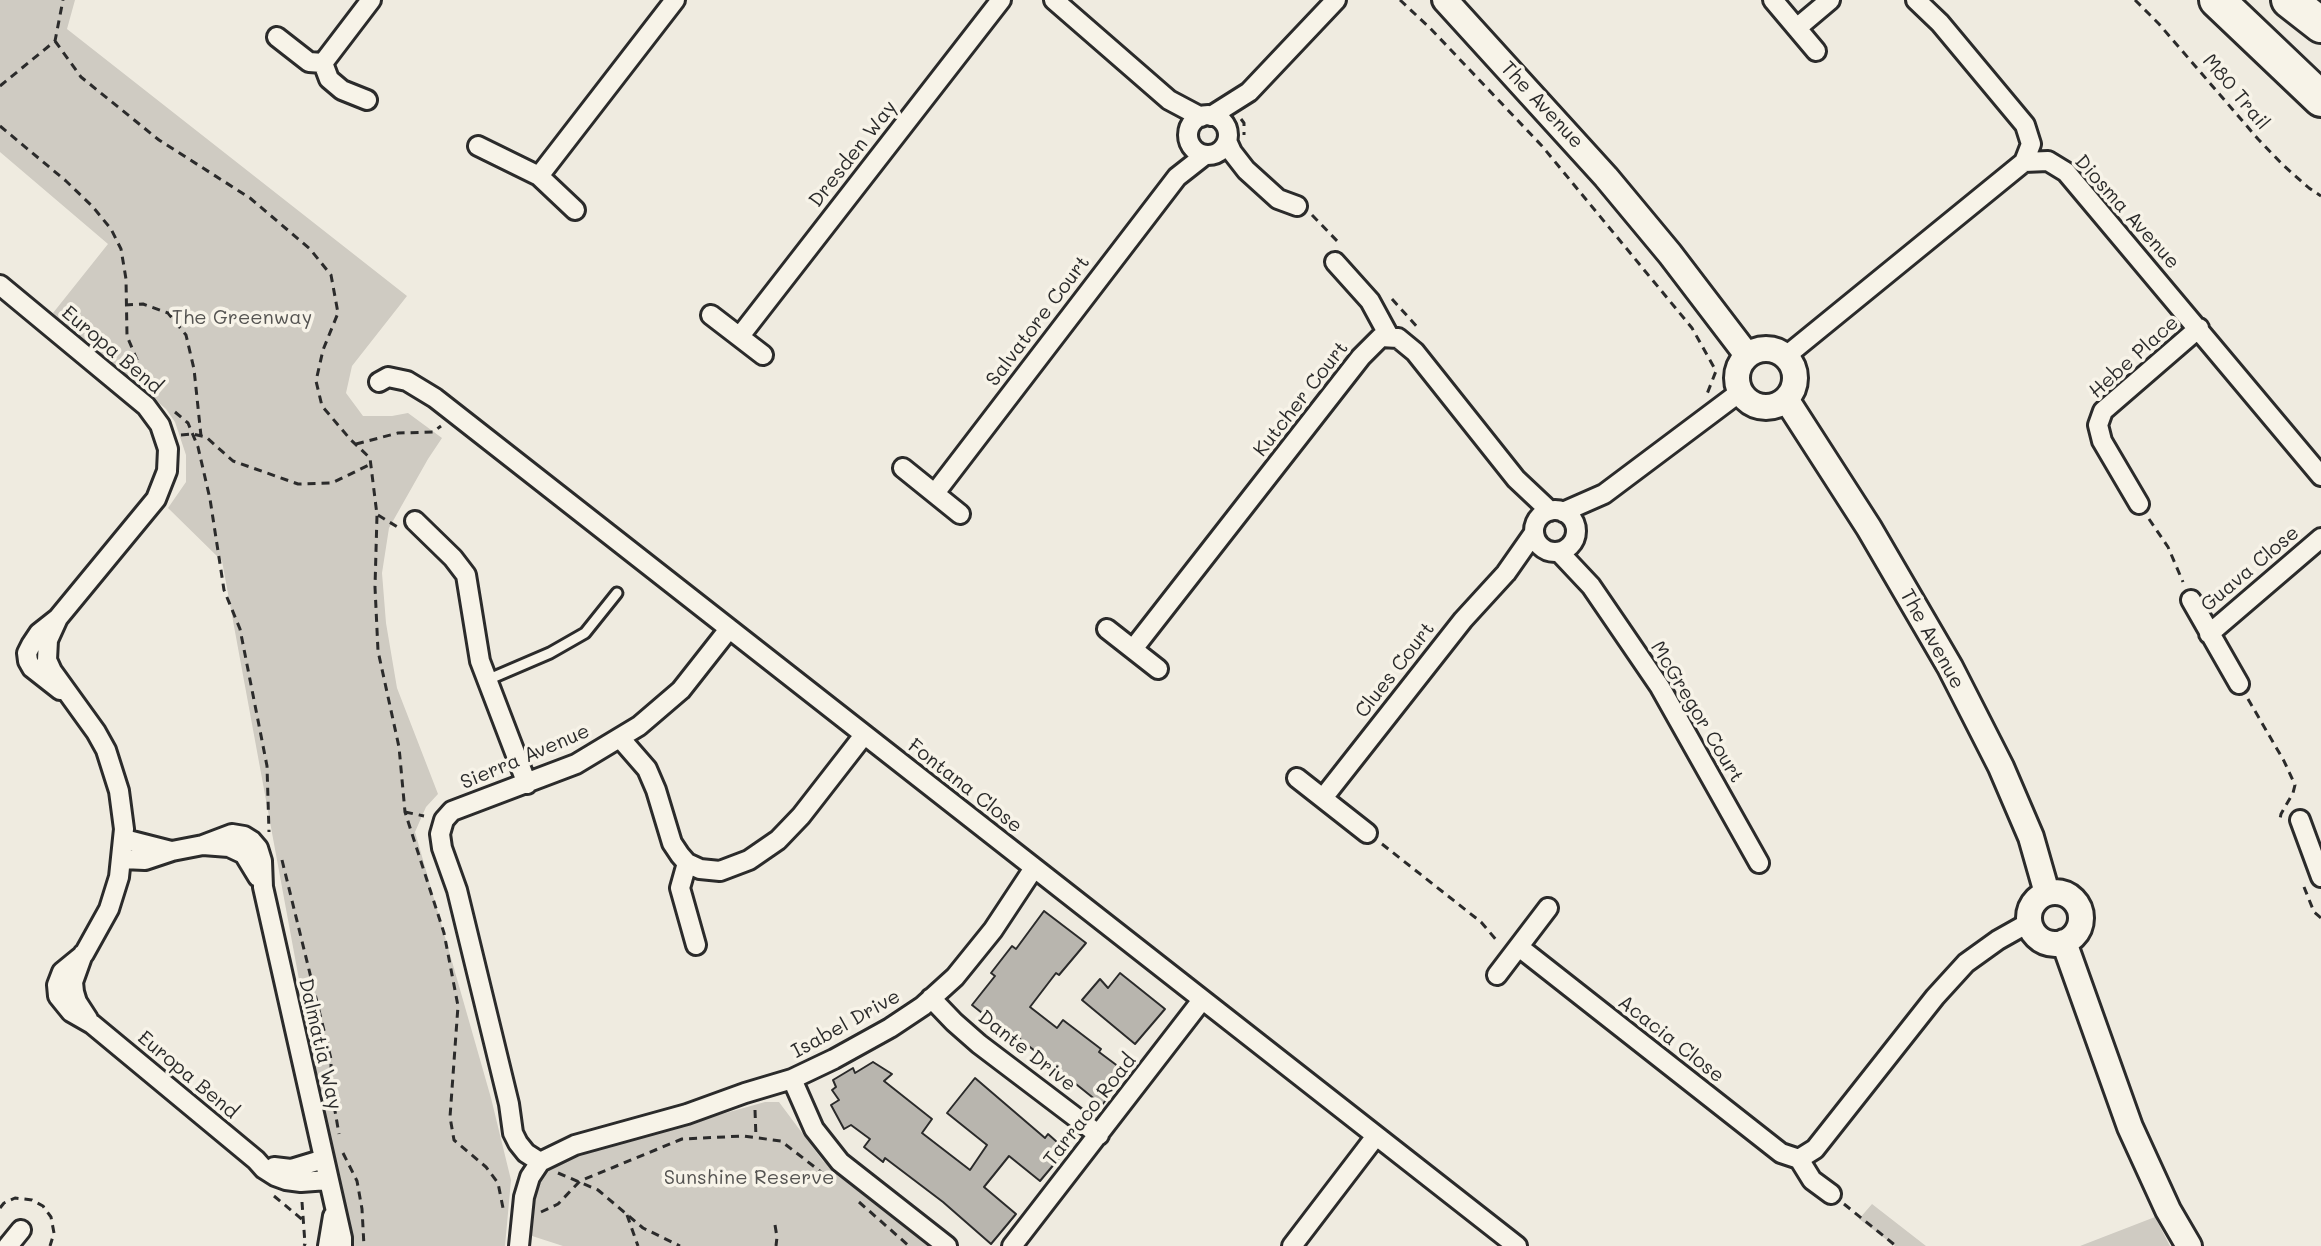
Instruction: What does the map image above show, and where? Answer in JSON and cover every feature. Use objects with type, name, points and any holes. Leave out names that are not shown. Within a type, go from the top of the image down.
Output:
[{"type":"highway","points":[[2217,0],[2321,99]]},
{"type":"highway","points":[[2289,0],[2321,25]]},
{"type":"street","points":[[323,63],[371,0]]},
{"type":"street","points":[[539,176],[675,0]]},
{"type":"street","name":"Dresden Way","points":[[740,336],[1001,0]]},
{"type":"street","points":[[1054,0],[1169,100],[1215,135],[1246,170],[1278,199],[1302,208]]},
{"type":"street","points":[[1773,0],[1816,51]]},
{"type":"street","points":[[1798,27],[1830,0]]},
{"type":"street","points":[[1786,356],[2024,162],[2031,144],[2025,125],[1940,23],[1916,0]]},
{"type":"street","name":"Salvatore Court","points":[[935,493],[1177,177],[1249,92],[1333,1]]},
{"type":"street","name":"The Avenue","points":[[1445,3],[1606,177],[1747,355]]},
{"type":"street","points":[[277,37],[309,62],[323,63]]},
{"type":"street","points":[[323,63],[329,79],[342,90],[367,100]]},
{"type":"street","name":"Salvatore Court","points":[[1215,135],[1249,92]]},
{"type":"street","points":[[478,146],[539,176],[575,210]]},
{"type":"street","name":"Diosma Avenue","points":[[2024,162],[2048,161],[2066,172],[2321,476]]},
{"type":"street","points":[[1342,257],[1389,336],[1398,338],[1415,352],[1516,479],[1556,512],[1569,516],[1563,544],[1538,543],[1516,479]]},
{"type":"street","name":"Europa Bend","points":[[0,285],[146,406],[160,425],[168,449],[167,471],[156,499],[58,618],[48,640],[47,660],[52,671],[96,732],[113,770],[122,810],[124,839],[109,909],[84,954],[62,972],[57,985],[58,996],[71,1012],[92,1024],[264,1169],[286,1180],[328,1180]]},
{"type":"street","points":[[711,315],[763,355]]},
{"type":"street","name":"Hebe Place","points":[[2139,504],[2102,441],[2098,425],[2103,411],[2199,328]]},
{"type":"street","name":"Kutcher Court","points":[[1133,649],[1361,357],[1376,341],[1389,336]]},
{"type":"street","points":[[1766,348],[1786,356],[1792,364],[1795,384],[1786,399],[1778,405],[1757,406],[1740,392],[1737,373],[1747,355],[1766,348]]},
{"type":"street","name":"Fontana Close","points":[[379,382],[388,377],[407,381],[456,415],[1517,1246]]},
{"type":"street","name":"Clues Court","points":[[1506,573],[1563,544],[1604,494],[1740,392]]},
{"type":"street","name":"The Avenue","points":[[1786,399],[1869,528],[1950,667],[2007,781],[2031,837],[2047,893]]},
{"type":"street","points":[[903,468],[960,514]]},
{"type":"street","name":"Clues Court","points":[[1323,798],[1463,620],[1506,573],[1544,514],[1604,494]]},
{"type":"street","points":[[415,521],[466,575],[480,661],[527,784]]},
{"type":"street","name":"Guava Close","points":[[2209,634],[2321,538]]},
{"type":"street","name":"McGregor Court","points":[[1563,544],[1660,687],[1759,863]]},
{"type":"street","name":"Guava Close","points":[[2191,600],[2239,684]]},
{"type":"street","name":"Sierra Avenue","points":[[538,1157],[509,1104],[457,890],[442,848],[440,834],[444,820],[452,811],[576,764],[620,738],[681,690],[729,629]]},
{"type":"street","points":[[1107,629],[1158,669]]},
{"type":"street","points":[[620,738],[647,769],[672,843],[687,863],[700,869],[720,871],[749,860],[778,840],[801,816],[864,735]]},
{"type":"street","points":[[1297,778],[1367,833]]},
{"type":"street","points":[[2300,820],[2319,865]]},
{"type":"street","name":"Dalmatia Way","points":[[124,839],[172,851]]},
{"type":"street","name":"Dalmatia Way","points":[[122,859],[145,860],[203,845],[229,847],[244,854],[251,862],[263,887],[342,1246]]},
{"type":"street","points":[[687,863],[680,888],[696,945]]},
{"type":"street","name":"Isabel Drive","points":[[538,1157],[687,1114],[792,1079],[890,1028],[955,977],[993,930],[1034,868]]},
{"type":"street","points":[[2047,893],[2065,894],[2078,905],[2081,914],[2078,931],[2064,942],[2042,940],[2030,922],[2031,907],[2047,893]]},
{"type":"street","points":[[1497,975],[1548,908]]},
{"type":"street","points":[[1799,1159],[1815,1149],[1935,997],[1966,963],[2030,922]]},
{"type":"street","points":[[2064,942],[2130,1127],[2168,1210],[2189,1246]]},
{"type":"street","name":"Acacia Close","points":[[1516,951],[1781,1153],[1799,1159],[1812,1180],[1831,1194]]},
{"type":"street","name":"Dante Drive","points":[[931,998],[979,1044],[1099,1135]]},
{"type":"street","name":"Tarraco Road","points":[[1012,1246],[1202,1000]]},
{"type":"street","points":[[792,1079],[814,1129],[840,1162],[947,1246]]},
{"type":"street","points":[[1292,1246],[1376,1136]]},
{"type":"street","points":[[519,1246],[517,1209],[538,1157]]},
{"type":"street","name":"Europa Bend","points":[[256,1160],[279,1169],[291,1169],[324,1159]]},
{"type":"street","name":"Dalmatia Way","points":[[328,1246],[334,1210]]},
{"type":"street","points":[[8,1246],[21,1230]]},
{"type":"lane","points":[[487,680],[550,653],[585,633],[617,593]]},
{"type":"path","points":[[0,86],[55,41],[63,0]]},
{"type":"path","points":[[1399,0],[1542,146],[1692,328],[1716,371],[1707,395]]},
{"type":"path","name":"M80 Trail","points":[[2135,0],[2258,139],[2300,181],[2321,196]]},
{"type":"path","points":[[55,41],[81,77],[159,140],[250,198],[310,249],[331,275],[338,313],[323,350],[316,381],[322,406],[370,458],[377,515],[375,587],[378,651],[399,747],[405,812],[444,933],[458,1006],[450,1117],[454,1140],[486,1167],[517,1209],[551,1209],[580,1181],[682,1139],[743,1136],[781,1141],[828,1177]]},
{"type":"path","points":[[0,126],[66,181],[111,229],[121,249],[126,279],[127,336],[140,367],[161,396]]},
{"type":"path","points":[[1302,208],[1342,257]]},
{"type":"path","points":[[1387,294],[1424,335]]},
{"type":"path","points":[[125,305],[143,304],[168,313],[186,335],[194,369],[201,436]]},
{"type":"path","points":[[169,406],[188,423],[198,447],[210,499],[224,590],[240,629],[267,766],[270,790],[268,829],[272,839]]},
{"type":"path","points":[[356,444],[398,433],[433,432],[456,415]]},
{"type":"path","points":[[193,434],[206,437],[233,461],[298,484],[332,483],[371,464]]},
{"type":"path","points":[[2139,504],[2168,547],[2191,600]]},
{"type":"path","points":[[2239,684],[2295,785]]},
{"type":"path","points":[[1367,833],[1481,922],[1500,944],[1516,951]]},
{"type":"path","points":[[277,850],[331,1059],[331,1088],[340,1140]]},
{"type":"path","points":[[745,1093],[755,1105],[756,1138]]},
{"type":"path","points":[[343,1152],[357,1181],[364,1246]]},
{"type":"path","points":[[538,1157],[560,1175],[598,1190],[655,1235],[680,1246]]},
{"type":"path","points":[[1831,1194],[1896,1246]]},
{"type":"path","points":[[851,1195],[909,1246]]},
{"type":"path","points":[[0,1208],[15,1198],[32,1200],[43,1206],[53,1225],[50,1246]]},
{"type":"path","points":[[627,1215],[638,1246]]},
{"type":"path","points":[[775,1225],[776,1246]]},
{"type":"green space","name":"The Greenway","points":[[0,0],[75,0],[67,29],[407,296],[352,366],[346,393],[363,416],[408,413],[442,438],[389,528],[382,573],[386,623],[397,688],[438,794],[426,807],[415,832],[491,1098],[511,1180],[505,1246],[348,1246],[222,561],[168,508],[186,482],[186,455],[175,422],[166,409],[53,313],[108,244],[0,152]]},
{"type":"green space","name":"Sunshine Reserve","points":[[765,1102],[779,1102],[823,1161],[932,1246],[563,1246],[529,1235],[531,1204],[538,1173],[560,1157]]},
{"type":"green space","points":[[1872,1204],[1926,1246],[1895,1246],[1859,1219]]},
{"type":"green space","points":[[2155,1217],[2170,1246],[2080,1246]]},
{"type":"building","points":[[1044,911],[1086,943],[1059,975],[1056,973],[1030,1007],[1057,1028],[1063,1020],[1127,1073],[1102,1105],[972,1005],[995,976],[991,973],[1012,946],[1016,949]]},
{"type":"building","points":[[1120,973],[1165,1009],[1135,1044],[1082,1000],[1100,979],[1108,988]]},
{"type":"building","points":[[873,1062],[892,1074],[884,1081],[932,1119],[922,1133],[970,1170],[987,1145],[947,1113],[975,1078],[1045,1138],[1048,1134],[1066,1150],[1040,1181],[1009,1156],[984,1187],[1016,1214],[991,1244],[943,1202],[885,1158],[883,1162],[864,1147],[870,1139],[851,1125],[844,1129],[831,1105],[839,1100],[832,1090],[836,1087],[833,1080],[853,1068],[855,1073]]}]
